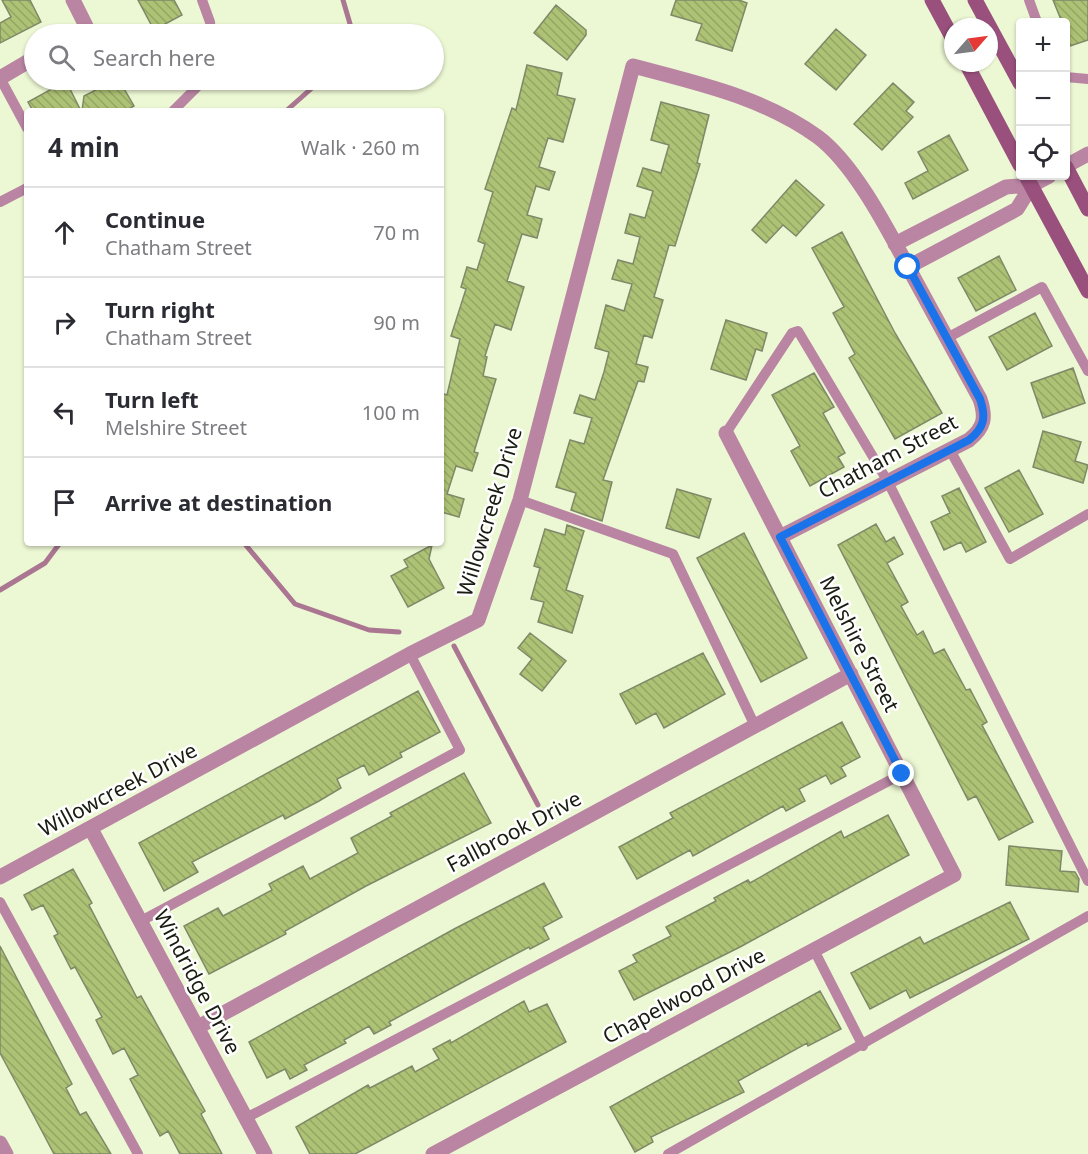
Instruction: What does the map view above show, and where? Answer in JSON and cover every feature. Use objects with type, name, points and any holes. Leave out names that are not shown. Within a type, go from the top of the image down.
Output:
[{"type":"main road","points":[[932,0],[944,22]]},
{"type":"main road","points":[[975,0],[1016,76]]},
{"type":"main road","points":[[971,72],[1016,157]]},
{"type":"main road","points":[[1070,176],[1088,209]]},
{"type":"main road","points":[[1029,180],[1088,291]]},
{"type":"street","points":[[73,0],[85,24]]},
{"type":"street","points":[[0,78],[24,64]]},
{"type":"street","name":"Chatham Street","points":[[633,66],[735,94],[774,111],[819,138],[849,171],[895,244],[980,399],[985,414],[981,430],[950,450],[780,537]]},
{"type":"street","name":"Willowcreek Drive","points":[[0,877],[410,654],[478,620],[520,500],[633,66]]},
{"type":"street","points":[[1070,164],[1088,154]]},
{"type":"street","points":[[895,244],[1006,187],[1029,180]]},
{"type":"street","points":[[908,267],[1017,209],[1029,180]]},
{"type":"street","name":"Melshire Street","points":[[726,433],[954,875]]},
{"type":"street","name":"Fallbrook Drive","points":[[198,1028],[851,674]]},
{"type":"street","name":"Windridge Drive","points":[[92,829],[265,1154]]},
{"type":"street","name":"Chapelwood Drive","points":[[433,1154],[954,875]]},
{"type":"street","points":[[0,1143],[6,1154]]},
{"type":"lane","points":[[202,0],[210,24]]},
{"type":"lane","points":[[1029,0],[1036,18]]},
{"type":"lane","points":[[0,78],[24,122]]},
{"type":"lane","points":[[1070,78],[1088,80]]},
{"type":"lane","points":[[177,108],[194,90]]},
{"type":"lane","points":[[0,202],[24,190]]},
{"type":"lane","points":[[947,338],[1042,287],[1088,371]]},
{"type":"lane","points":[[726,433],[792,333],[798,331],[888,482],[1088,880]]},
{"type":"lane","points":[[950,450],[1010,559],[1088,514]]},
{"type":"lane","points":[[520,500],[674,554],[755,726]]},
{"type":"lane","points":[[141,921],[460,750],[410,654]]},
{"type":"lane","points":[[246,1118],[902,774]]},
{"type":"lane","points":[[0,902],[138,1154]]},
{"type":"lane","points":[[668,1154],[1088,916]]},
{"type":"lane","points":[[814,950],[862,1046]]},
{"type":"building","points":[[2,0],[30,0],[41,22],[24,24],[24,31],[0,43],[0,23],[11,17]]},
{"type":"building","points":[[138,0],[174,0],[182,15],[165,24],[151,24]]},
{"type":"building","points":[[676,0],[739,0],[747,3],[732,51],[696,40],[702,24],[671,15]]},
{"type":"building","points":[[1053,0],[1088,0],[1088,40],[1070,46],[1070,18],[1060,18]]},
{"type":"building","points":[[556,5],[586,30],[586,35],[567,60],[534,33]]},
{"type":"building","points":[[836,29],[866,55],[836,90],[805,64]]},
{"type":"building","points":[[527,65],[562,73],[557,95],[575,99],[563,142],[548,138],[539,167],[555,172],[549,190],[536,186],[527,215],[542,219],[537,238],[522,234],[507,281],[524,287],[511,330],[495,324],[485,356],[487,357],[483,376],[496,379],[474,452],[478,453],[472,471],[456,466],[447,494],[464,499],[459,517],[444,513],[444,394],[447,395],[460,339],[451,336],[466,289],[461,287],[467,267],[477,270],[485,244],[478,241],[493,192],[485,189],[512,108],[516,110]]},
{"type":"building","points":[[893,83],[914,102],[906,111],[913,117],[882,150],[854,124]]},
{"type":"building","points":[[50,90],[70,90],[80,108],[31,108],[28,102]]},
{"type":"building","points":[[96,90],[125,90],[134,106],[130,108],[82,108],[84,96]]},
{"type":"building","points":[[661,102],[709,115],[697,163],[700,164],[675,246],[669,245],[654,297],[663,300],[652,338],[644,335],[636,364],[648,367],[644,382],[638,381],[603,480],[612,482],[602,521],[571,510],[576,493],[556,487],[570,440],[584,444],[592,418],[574,413],[580,395],[595,400],[604,372],[609,352],[595,348],[606,305],[624,311],[632,284],[612,279],[618,260],[633,264],[640,237],[625,233],[630,214],[645,218],[653,191],[637,186],[643,168],[661,173],[669,145],[651,140]]},
{"type":"building","points":[[949,135],[968,170],[913,199],[905,183],[928,171],[918,152]]},
{"type":"building","points":[[796,180],[824,205],[796,236],[783,225],[766,243],[752,230]]},
{"type":"building","points":[[842,232],[895,333],[942,413],[895,439],[849,358],[855,354],[833,313],[844,307],[812,248]]},
{"type":"building","points":[[999,256],[1016,290],[976,311],[958,278]]},
{"type":"building","points":[[1035,313],[1052,346],[1007,370],[989,337]]},
{"type":"building","points":[[726,320],[767,333],[762,351],[756,349],[746,380],[711,369]]},
{"type":"building","points":[[1073,368],[1085,403],[1043,418],[1031,383]]},
{"type":"building","points":[[814,373],[834,407],[823,413],[845,453],[838,457],[844,467],[810,486],[791,451],[800,446],[772,395]]},
{"type":"building","points":[[1043,431],[1081,442],[1075,461],[1088,465],[1083,483],[1033,467]]},
{"type":"building","points":[[1019,470],[1043,514],[1009,532],[985,488]]},
{"type":"building","points":[[959,488],[986,542],[966,552],[961,542],[944,550],[931,522],[950,513],[942,496]]},
{"type":"building","points":[[677,489],[711,499],[699,538],[666,528]]},
{"type":"building","points":[[876,524],[886,542],[894,537],[903,554],[887,563],[908,602],[901,606],[917,635],[923,631],[934,654],[944,649],[966,690],[970,689],[987,722],[982,725],[1033,822],[999,840],[976,796],[968,800],[838,545]]},
{"type":"building","points":[[567,525],[584,531],[566,590],[583,596],[572,633],[538,622],[544,602],[531,599],[540,568],[534,566],[545,529],[565,535]]},
{"type":"building","points":[[744,533],[807,658],[761,682],[697,558]]},
{"type":"building","points":[[432,546],[429,559],[444,588],[408,607],[391,576],[408,567],[404,560]]},
{"type":"building","points":[[530,633],[566,661],[542,691],[520,674],[532,659],[518,648]]},
{"type":"building","points":[[703,653],[725,694],[664,728],[656,713],[636,724],[620,694]]},
{"type":"building","points":[[418,691],[440,732],[400,753],[402,757],[369,775],[364,765],[337,779],[341,788],[319,801],[285,819],[283,815],[192,862],[198,872],[164,891],[139,843]]},
{"type":"building","points":[[842,722],[860,757],[841,767],[846,776],[831,784],[826,775],[799,789],[805,801],[786,811],[783,806],[693,856],[690,850],[637,879],[619,847],[673,818],[670,813]]},
{"type":"building","points":[[464,773],[491,823],[366,886],[285,931],[286,934],[209,974],[184,926],[218,908],[223,916],[272,890],[269,884],[303,866],[310,879],[358,853],[351,838],[392,816],[390,813]]},
{"type":"building","points":[[888,815],[909,855],[740,947],[634,1000],[619,971],[637,962],[633,955],[671,936],[666,927],[716,901],[714,898],[748,880],[750,883],[841,831],[844,838]]},
{"type":"building","points":[[1009,846],[1062,851],[1060,871],[1075,872],[1079,879],[1078,892],[1006,885]]},
{"type":"building","points":[[73,869],[92,903],[89,905],[137,998],[141,996],[205,1111],[201,1114],[222,1154],[180,1154],[168,1131],[160,1136],[130,1079],[138,1075],[124,1048],[113,1054],[96,1020],[102,1017],[75,967],[71,969],[54,936],[58,934],[43,905],[32,910],[24,895]]},
{"type":"building","points":[[544,883],[562,917],[543,927],[549,939],[530,949],[529,947],[389,1022],[391,1025],[374,1034],[369,1026],[344,1040],[346,1043],[304,1065],[307,1070],[290,1079],[285,1069],[267,1078],[249,1042],[456,928]]},
{"type":"building","points":[[1010,902],[1029,939],[910,998],[906,990],[870,1009],[851,973],[920,937],[924,944]]},
{"type":"building","points":[[0,946],[72,1084],[66,1088],[80,1115],[86,1112],[111,1154],[54,1154],[0,1053]]},
{"type":"building","points":[[820,991],[841,1029],[808,1046],[807,1043],[738,1081],[744,1092],[651,1137],[653,1142],[635,1152],[610,1107]]},
{"type":"building","points":[[524,1001],[529,1012],[547,1004],[566,1042],[355,1154],[310,1154],[296,1127],[368,1085],[370,1088],[412,1066],[415,1072],[439,1059],[433,1049],[450,1040],[451,1043]]},
{"type":"waterway","points":[[343,0],[350,24]]},
{"type":"waterway","points":[[289,108],[310,90]]},
{"type":"waterway","points":[[0,590],[45,563],[58,546]]},
{"type":"waterway","points":[[247,546],[295,604],[369,630],[399,632]]},
{"type":"waterway","points":[[454,646],[538,805]]},
{"type":"route","points":[[902,774],[780,537],[969,440],[981,430],[985,414],[980,399],[908,267]]}]
